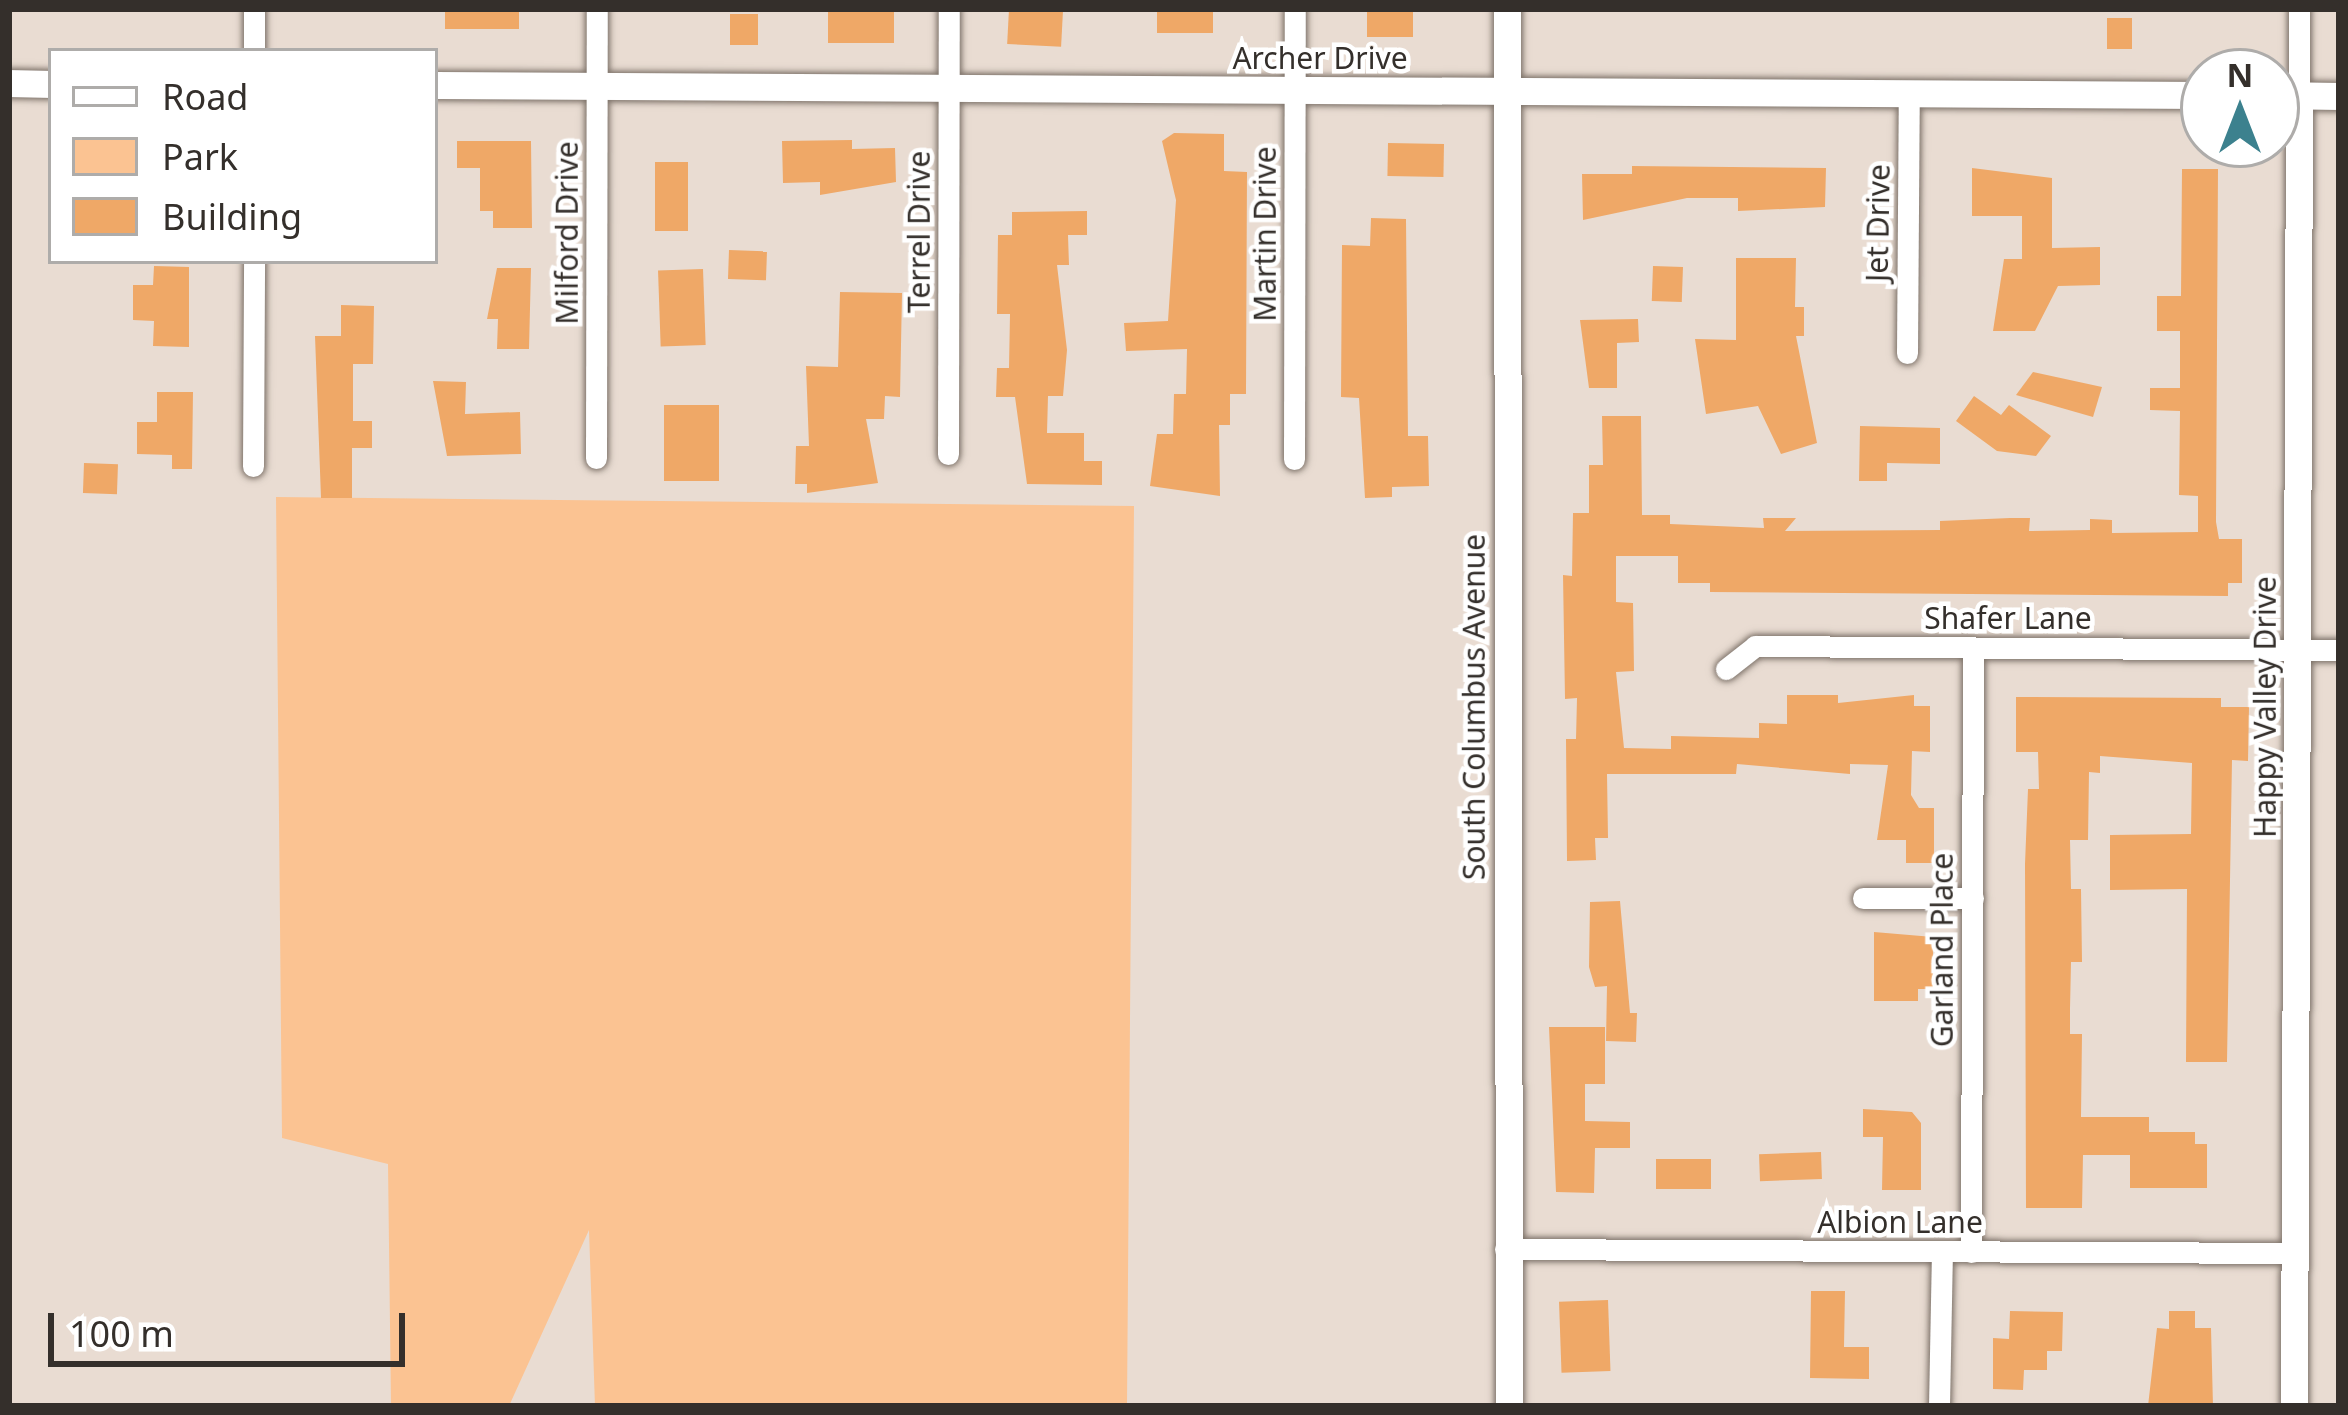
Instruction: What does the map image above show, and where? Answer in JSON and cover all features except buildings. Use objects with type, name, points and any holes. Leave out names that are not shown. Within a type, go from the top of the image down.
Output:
[{"type":"street","points":[[254,9],[254,48]]},
{"type":"street","name":"Milford Drive","points":[[596,458],[597,9]]},
{"type":"street","name":"Terrel Drive","points":[[948,454],[950,9]]},
{"type":"street","name":"Martin Drive","points":[[1294,459],[1295,9]]},
{"type":"street","name":"South Columbus Avenue","points":[[1507,9],[1505,1250],[1509,1406]]},
{"type":"street","name":"Happy Valley Drive","points":[[2294,48],[2299,9]]},
{"type":"street","points":[[9,83],[48,84]]},
{"type":"street","name":"Archer Drive","points":[[438,85],[2180,95]]},
{"type":"street","name":"Jet Drive","points":[[1906,352],[1909,94]]},
{"type":"street","points":[[2300,95],[2339,95]]},
{"type":"street","name":"Happy Valley Drive","points":[[2289,168],[2298,650],[2294,1406]]},
{"type":"street","points":[[253,466],[254,264]]},
{"type":"street","name":"Shafer Lane","points":[[1726,669],[1755,646],[2339,650]]},
{"type":"street","name":"Garland Place","points":[[1971,1252],[1973,648]]},
{"type":"street","points":[[1863,898],[1972,898]]},
{"type":"street","name":"Albion Lane","points":[[1505,1250],[2294,1252]]},
{"type":"street","points":[[1939,1406],[1942,1252]]},
{"type":"green space","points":[[276,497],[1134,506],[1127,1406],[595,1406],[589,1230],[509,1406],[391,1406],[388,1164],[282,1138]]}]
